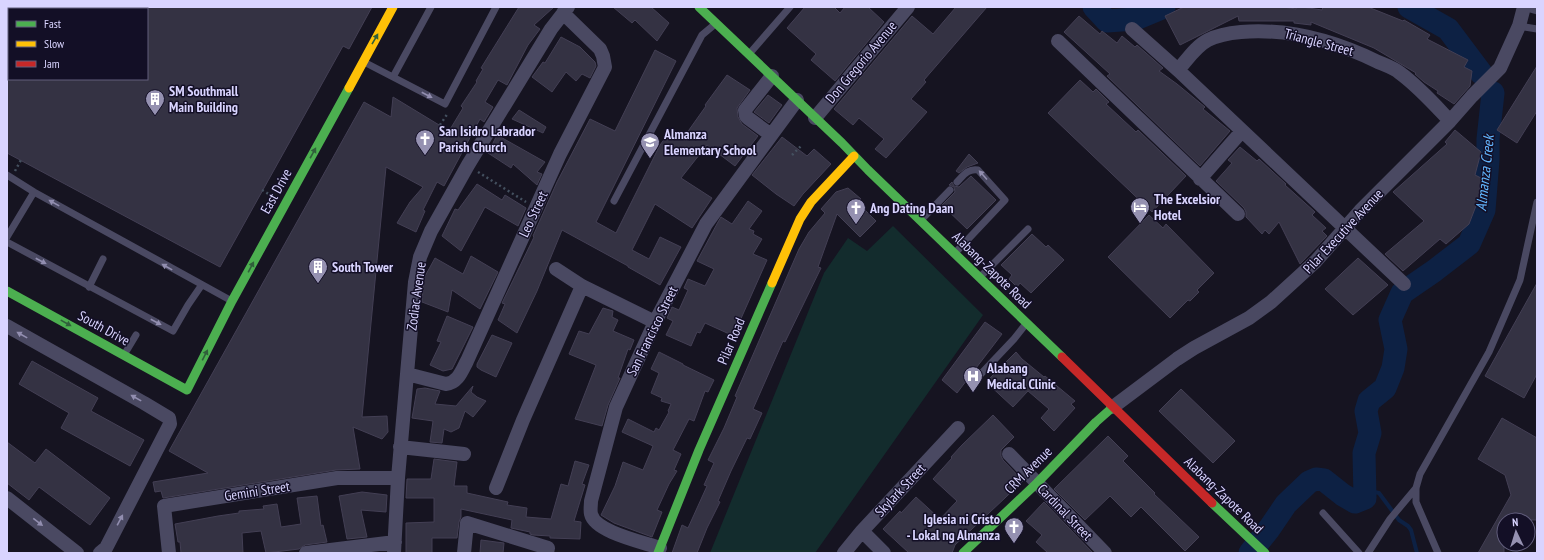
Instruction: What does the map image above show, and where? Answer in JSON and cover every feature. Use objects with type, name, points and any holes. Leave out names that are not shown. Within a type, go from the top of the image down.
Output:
[{"type":"main road","name":"East Drive","points":[[187,390],[232,301],[362,61],[394,7]]},
{"type":"main road","name":"Alabang-Zapote Road","points":[[699,7],[1265,553]]},
{"type":"main road","name":"Pilar Road","points":[[659,551],[699,450],[800,219],[811,202],[854,156]]},
{"type":"main road","name":"South Drive","points":[[7,291],[187,390]]},
{"type":"main road","name":"CRM Avenue","points":[[963,553],[1037,483],[1096,422],[1113,407]]},
{"type":"street","name":"Don Gregorio Avenue","points":[[815,118],[908,7]]},
{"type":"street","name":"Pilar Executive Avenue","points":[[1113,407],[1177,359],[1249,318],[1271,302],[1316,261],[1360,211],[1450,121],[1500,68],[1519,26],[1524,7]]},
{"type":"street","name":"Zodiac Avenue","points":[[394,547],[400,446],[415,282],[420,257],[431,231],[468,165],[551,29],[565,10]]},
{"type":"street","name":"Leo Street","points":[[407,374],[446,384],[457,379],[467,361],[560,154],[605,67],[600,49],[565,10]]},
{"type":"street","points":[[1132,29],[1178,70],[1404,284]]},
{"type":"street","name":"Triangle Street","points":[[1178,70],[1196,50],[1208,40],[1237,32],[1257,30],[1280,31],[1314,38],[1357,51],[1399,72],[1423,92],[1450,121]]},
{"type":"street","points":[[1058,40],[1200,179],[1238,214]]},
{"type":"street","points":[[771,136],[748,118],[745,113],[746,108],[772,76]]},
{"type":"street","name":"San Francisco Street","points":[[659,551],[605,529],[596,523],[591,514],[591,501],[616,407],[655,322],[706,224],[797,100]]},
{"type":"street","points":[[1200,179],[1242,131]]},
{"type":"street","points":[[556,269],[582,286],[655,322]]},
{"type":"street","points":[[496,488],[523,420],[582,286]]},
{"type":"street","points":[[7,326],[169,418],[170,424],[106,548],[100,553]]},
{"type":"street","name":"Skylark Street","points":[[844,553],[862,531],[958,428]]},
{"type":"street","points":[[400,446],[464,454]]},
{"type":"street","name":"Cardinal Street","points":[[1009,454],[1104,553]]},
{"type":"street","name":"Gemini Street","points":[[168,553],[164,506],[337,478],[398,478]]},
{"type":"street","points":[[7,498],[77,553]]},
{"type":"street","points":[[464,553],[467,523],[548,548],[547,553]]},
{"type":"street","points":[[862,531],[884,553]]},
{"type":"street","points":[[306,553],[394,547]]},
{"type":"lane","points":[[392,77],[431,7]]},
{"type":"lane","points":[[362,61],[445,104],[496,7]]},
{"type":"lane","points":[[748,54],[790,7]]},
{"type":"lane","points":[[1524,7],[1537,11]]},
{"type":"lane","points":[[614,201],[702,35],[716,24]]},
{"type":"lane","points":[[1519,26],[1537,29]]},
{"type":"lane","points":[[955,254],[1005,200],[978,170],[969,170],[957,182]]},
{"type":"lane","points":[[7,175],[34,192],[201,286],[232,301]]},
{"type":"lane","points":[[920,221],[950,190]]},
{"type":"lane","points":[[7,237],[34,192]]},
{"type":"lane","points":[[1438,553],[1416,502],[1416,488],[1420,474],[1489,352],[1520,280],[1537,202]]},
{"type":"lane","points":[[980,278],[1028,229]]},
{"type":"lane","points":[[7,242],[173,331],[201,286]]},
{"type":"lane","points":[[89,287],[103,259]]},
{"type":"lane","points":[[978,377],[1027,323]]},
{"type":"lane","points":[[124,355],[136,334]]},
{"type":"lane","points":[[1368,553],[1390,519],[1416,488]]},
{"type":"lane","points":[[1323,513],[1359,553]]},
{"type":"path","points":[[792,155],[801,146]]},
{"type":"path","points":[[468,165],[536,209]]},
{"type":"green space","points":[[893,226],[983,315],[815,553],[710,553],[824,273],[848,238],[867,251]]},
{"type":"building","name":"SM Southmall Main Building","points":[[372,7],[349,49],[343,46],[220,267],[7,153],[7,79],[148,80],[147,8]]},
{"type":"building","name":"South Tower","points":[[519,7],[554,7],[534,25],[540,29],[528,45],[507,85],[498,80],[485,102],[493,107],[484,122],[480,119],[444,186],[437,182],[423,210],[425,211],[416,232],[397,223],[410,202],[423,187],[386,167],[362,417],[387,416],[388,432],[382,439],[353,427],[360,469],[336,470],[163,498],[161,491],[155,492],[153,482],[208,473],[169,451],[364,102],[391,117],[393,97],[449,131],[463,108],[461,106],[477,82],[476,81],[483,69],[481,68]]},
{"type":"building","points":[[613,7],[651,7],[669,23],[657,41],[635,20],[632,23]]},
{"type":"building","points":[[805,7],[834,7],[840,13],[845,7],[868,7],[884,22],[835,81],[811,60],[816,54],[787,28]]},
{"type":"building","points":[[956,7],[987,7],[924,80],[926,82],[911,99],[927,112],[886,158],[875,149],[884,139],[859,118],[853,125],[834,109],[912,16],[933,34]]},
{"type":"building","points":[[1184,7],[1283,7],[1296,9],[1296,7],[1302,7],[1322,10],[1323,7],[1368,7],[1403,21],[1404,20],[1430,35],[1427,39],[1468,60],[1464,67],[1472,71],[1470,86],[1454,104],[1437,93],[1438,91],[1424,82],[1415,74],[1416,73],[1374,48],[1311,22],[1311,25],[1294,23],[1294,21],[1239,21],[1238,16],[1180,45],[1165,16]]},
{"type":"building","points":[[1079,16],[1100,34],[1102,31],[1117,43],[1122,36],[1135,47],[1137,45],[1163,68],[1159,71],[1205,107],[1203,109],[1230,131],[1200,166],[1107,76],[1110,74],[1064,32]]},
{"type":"building","points":[[561,37],[580,47],[595,62],[596,66],[590,78],[582,74],[576,81],[566,72],[552,92],[532,77],[543,62],[545,63]]},
{"type":"building","points":[[655,50],[676,61],[596,222],[616,233],[660,145],[672,129],[684,137],[727,75],[750,90],[737,108],[738,117],[742,124],[758,136],[735,166],[707,145],[681,178],[712,198],[692,228],[655,204],[632,250],[649,259],[660,237],[681,247],[660,285],[562,230],[537,291],[517,333],[498,320],[505,304],[502,303],[534,237],[533,236],[557,182],[590,119],[615,131]]},
{"type":"building","points":[[1537,66],[1537,111],[1517,143],[1497,130]]},
{"type":"building","points":[[1080,80],[1093,92],[1096,89],[1109,102],[1106,104],[1136,132],[1138,130],[1186,176],[1152,212],[1048,113]]},
{"type":"building","points":[[768,95],[782,105],[769,123],[754,112]]},
{"type":"building","points":[[519,110],[546,127],[543,133],[512,119]]},
{"type":"building","points":[[1455,130],[1481,152],[1475,175],[1481,178],[1479,198],[1469,224],[1446,244],[1440,239],[1403,271],[1385,254],[1424,221],[1393,192],[1447,144],[1445,142]]},
{"type":"building","points":[[497,135],[545,162],[537,172],[542,174],[537,185],[513,164],[511,168],[488,153]]},
{"type":"building","points":[[782,137],[807,156],[814,149],[831,164],[794,206],[752,175]]},
{"type":"building","points":[[1240,147],[1257,161],[1259,159],[1286,184],[1285,185],[1315,212],[1312,215],[1326,228],[1322,231],[1327,236],[1300,264],[1279,222],[1269,234],[1265,230],[1262,234],[1246,217],[1244,208],[1216,181],[1232,163],[1228,160]]},
{"type":"building","points":[[969,154],[978,163],[967,167],[959,173],[956,171]]},
{"type":"building","points":[[971,176],[996,200],[967,229],[942,205],[955,192],[954,187],[949,185],[952,182],[954,186],[959,187]]},
{"type":"building","points":[[477,184],[502,200],[505,195],[526,208],[518,226],[485,207],[461,251],[442,236],[455,209],[458,210]]},
{"type":"building","points":[[848,188],[861,199],[857,202],[876,221],[860,237],[837,214],[818,267],[821,268],[785,342],[783,341],[753,409],[762,413],[750,439],[747,438],[731,471],[718,501],[720,502],[697,553],[672,553],[682,525],[688,528],[707,486],[704,485],[714,463],[708,460],[724,428],[737,397],[735,396],[799,249],[809,232],[825,213],[821,209],[836,192]]},
{"type":"building","points":[[748,201],[762,211],[749,229],[754,231],[753,234],[762,239],[753,254],[767,260],[739,323],[741,324],[736,337],[705,323],[700,333],[697,332],[691,346],[666,335],[673,321],[667,318],[672,307],[679,310],[688,290],[684,288],[688,279],[705,286],[714,269],[697,261],[721,217],[732,224]]},
{"type":"building","points":[[1149,215],[1163,228],[1166,224],[1214,273],[1197,290],[1199,292],[1190,301],[1188,300],[1170,318],[1108,257]]},
{"type":"building","points":[[1032,234],[1046,247],[1048,245],[1064,260],[1031,293],[1020,283],[1017,287],[1009,279],[1012,275],[1001,265]]},
{"type":"building","points":[[471,256],[498,272],[480,309],[452,290],[448,312],[422,302],[424,278],[435,258],[463,274]]},
{"type":"building","points":[[1358,258],[1388,285],[1353,315],[1325,289]]},
{"type":"building","points":[[1537,283],[1537,374],[1524,398],[1485,376]]},
{"type":"building","points":[[603,308],[613,311],[612,317],[618,320],[613,331],[634,340],[630,350],[628,349],[618,378],[620,378],[608,405],[602,426],[575,419],[596,365],[569,354],[579,331],[589,334]]},
{"type":"building","points":[[447,316],[473,327],[452,369],[443,371],[430,365],[441,342],[437,341]]},
{"type":"building","points":[[985,322],[1002,334],[957,393],[942,380]]},
{"type":"building","points":[[492,335],[512,343],[496,377],[477,367],[477,364]]},
{"type":"building","points":[[659,352],[714,380],[708,392],[705,391],[694,421],[689,419],[673,450],[681,454],[674,470],[677,471],[657,510],[662,512],[652,537],[614,523],[601,515],[615,486],[623,462],[643,470],[653,446],[622,432],[628,419],[654,432],[656,428],[659,430],[669,412],[668,411],[671,404],[661,401],[662,398],[651,393],[659,373],[651,369]]},
{"type":"building","points":[[1016,352],[1022,359],[1075,401],[1071,404],[1075,408],[1054,431],[1041,418],[1049,409],[1028,391],[1013,407],[986,382]]},
{"type":"building","points":[[32,361],[98,398],[91,411],[144,440],[130,466],[61,428],[69,413],[19,384]]},
{"type":"building","points":[[473,386],[471,392],[477,397],[486,401],[473,417],[465,411],[459,428],[451,432],[444,429],[442,443],[430,442],[433,421],[412,418],[417,389],[425,388],[440,391],[435,404],[456,406]]},
{"type":"building","points":[[1181,389],[1235,441],[1213,463],[1159,411]]},
{"type":"building","points":[[993,415],[1014,437],[1001,450],[1001,456],[1023,481],[955,545],[952,553],[909,553],[883,529],[916,497],[940,519],[957,501],[933,479],[962,445]]},
{"type":"building","points":[[1502,418],[1537,438],[1537,520],[1536,512],[1501,512],[1511,495],[1505,475],[1478,459]]},
{"type":"building","points":[[1108,436],[1128,456],[1123,461],[1155,493],[1154,494],[1199,537],[1185,551],[1141,507],[1131,517],[1110,496],[1085,520],[1054,489]]},
{"type":"building","points":[[7,442],[35,463],[46,449],[110,498],[90,525],[39,487],[29,500],[7,483]]},
{"type":"building","points":[[434,459],[457,462],[454,486],[467,486],[467,493],[508,502],[507,505],[527,508],[526,517],[551,519],[561,484],[568,486],[575,461],[589,465],[582,484],[585,485],[574,521],[581,522],[580,539],[550,538],[550,536],[533,535],[530,534],[530,532],[511,528],[512,520],[461,509],[457,538],[432,538],[432,553],[406,553],[406,523],[434,522],[434,498],[406,498],[407,479],[431,479]]},
{"type":"building","points":[[362,492],[387,495],[386,512],[361,510],[367,537],[347,539],[339,496]]},
{"type":"building","points":[[317,496],[321,526],[323,525],[327,542],[305,545],[299,549],[266,553],[261,531],[242,533],[243,553],[181,553],[180,542],[178,542],[175,524],[239,513],[239,511],[264,509],[263,506],[277,504],[281,527],[301,524],[297,498]]},
{"type":"building","points":[[1044,502],[1093,553],[1048,553],[1036,542],[1042,535],[1026,521]]},
{"type":"building","points":[[1496,521],[1496,552],[1504,553],[1478,553]]},
{"type":"building","points":[[481,540],[504,543],[503,553],[480,553]]},
{"type":"waterway","name":"Almanza Creek","points":[[1094,7],[1107,21],[1135,19],[1164,7]]},
{"type":"waterway","name":"Almanza Creek","points":[[1409,7],[1448,29],[1481,73]]},
{"type":"waterway","name":"Almanza Creek","points":[[1250,553],[1286,504],[1309,482],[1316,479],[1324,480],[1343,495],[1355,502],[1365,498],[1364,453],[1370,433],[1366,411],[1369,401],[1385,388],[1393,368],[1396,349],[1390,320],[1402,293],[1469,244],[1484,210],[1488,139],[1493,93]]},
{"type":"waterway","name":"Almanza Creek","points":[[1365,490],[1379,493],[1399,520],[1408,526],[1411,530],[1417,553]]},
{"type":"traffic: fast","points":[[699,7],[842,143],[868,170],[1062,357]]},
{"type":"traffic: fast","points":[[7,291],[187,390],[232,301],[349,88]]},
{"type":"traffic: fast","points":[[658,553],[699,450],[772,283]]},
{"type":"traffic: fast","points":[[963,553],[1037,483],[1096,422],[1113,407]]},
{"type":"traffic: fast","points":[[1212,503],[1265,553]]},
{"type":"traffic: slow","points":[[349,88],[393,7]]},
{"type":"traffic: slow","points":[[772,283],[800,219],[811,202],[854,156]]},
{"type":"traffic: jam","points":[[1062,357],[1212,503]]},
{"type":"place","name":"SM Southmall Main Building","points":[[155,116]]},
{"type":"place","name":"San Isidro Labrador Parish Church","points":[[425,156]]},
{"type":"place","name":"Almanza Elementary School","points":[[650,159]]},
{"type":"place","name":"The Excelsior Hotel","points":[[1140,224]]},
{"type":"place","name":"Ang Dating Daan","points":[[856,225]]},
{"type":"place","name":"South Tower","points":[[318,284]]},
{"type":"place","name":"Alabang Medical Clinic","points":[[973,393]]},
{"type":"place","name":"Iglesia ni Cristo - Lokal ng Almanza","points":[[1014,544]]}]
